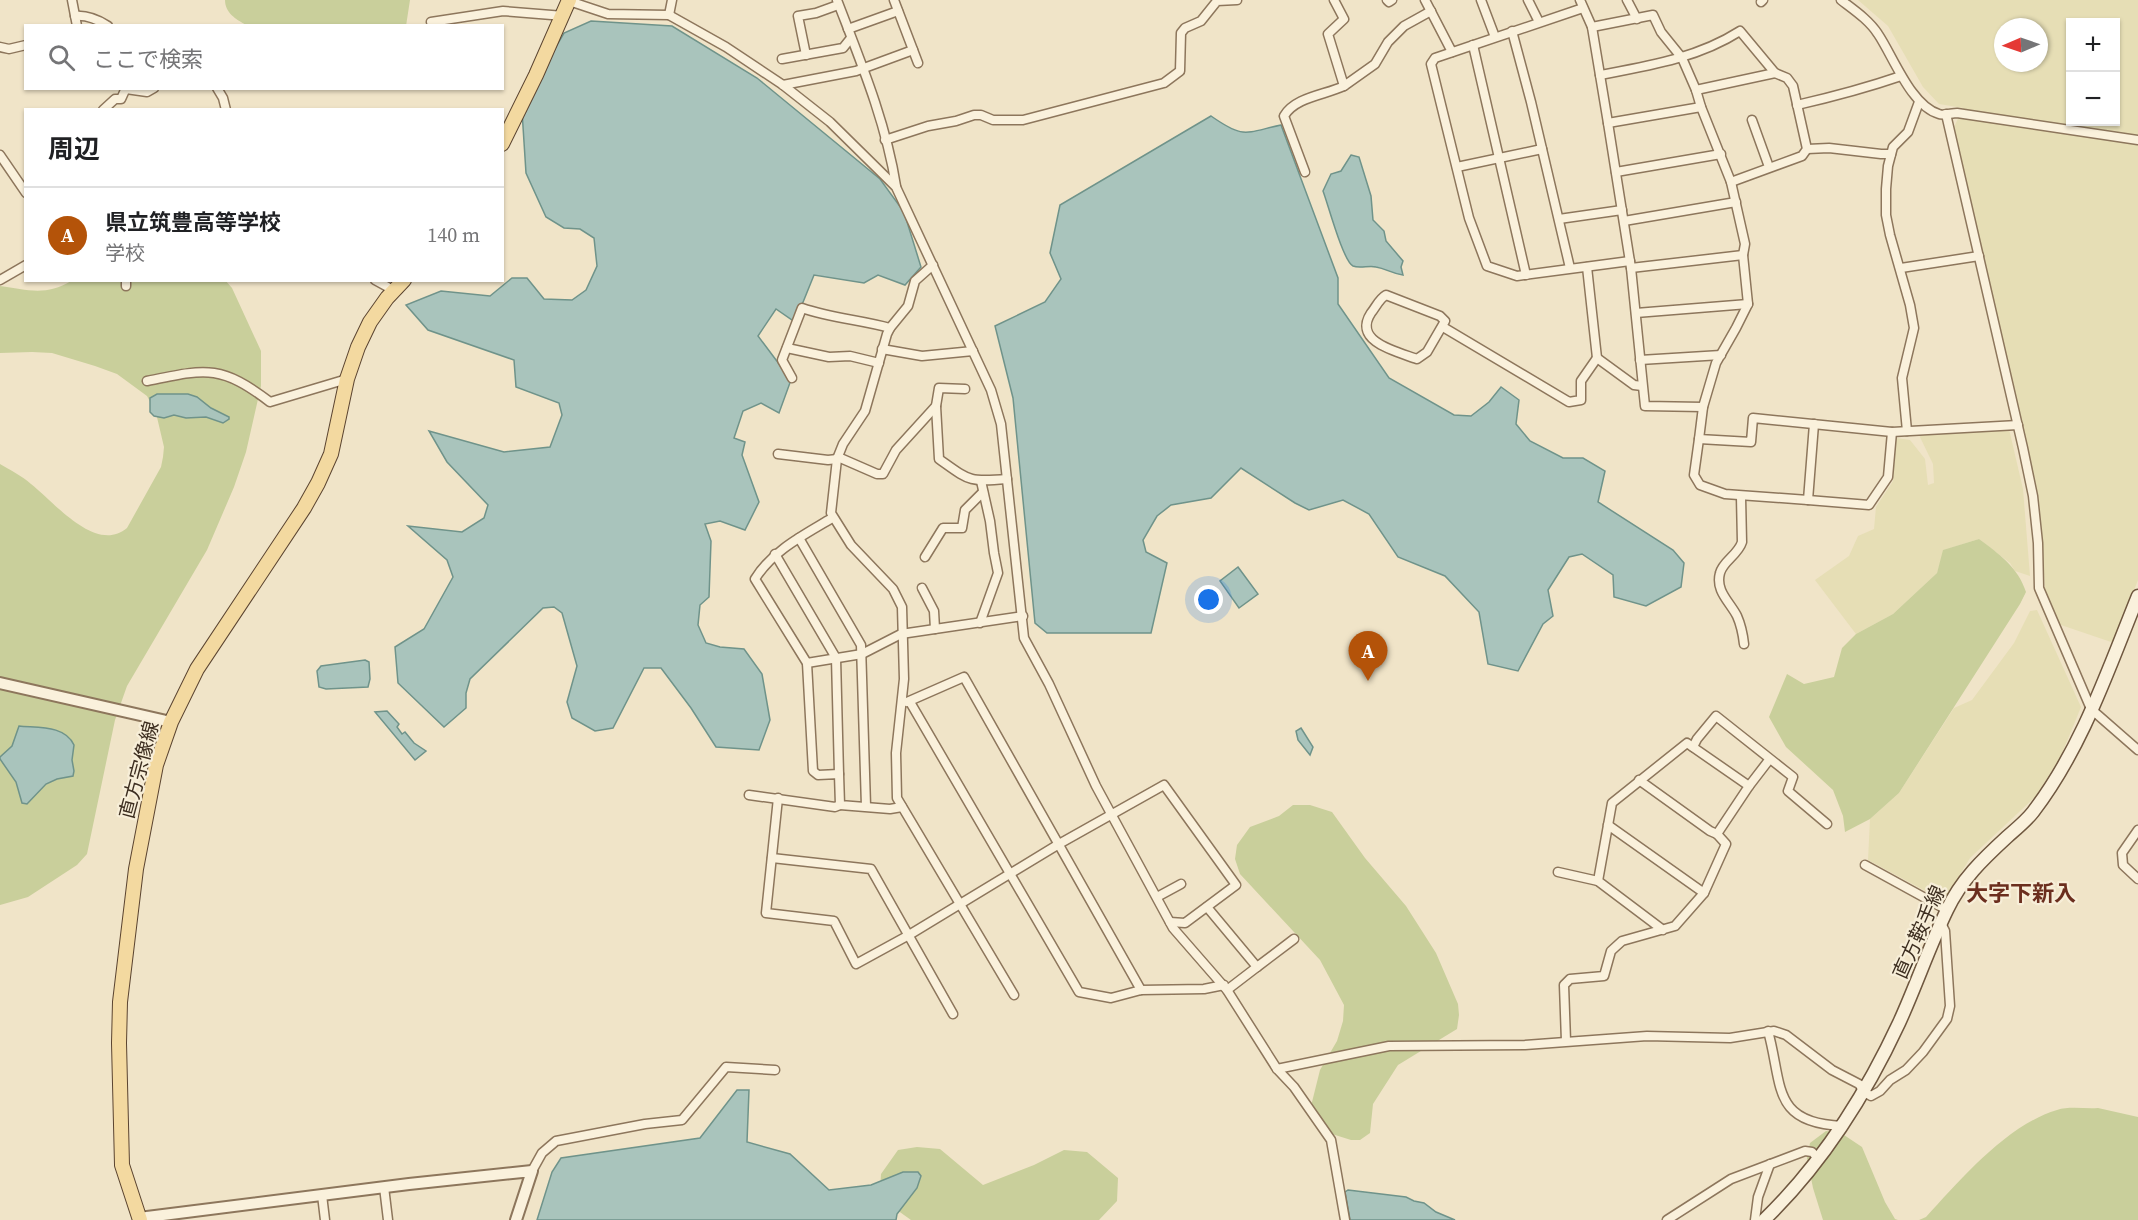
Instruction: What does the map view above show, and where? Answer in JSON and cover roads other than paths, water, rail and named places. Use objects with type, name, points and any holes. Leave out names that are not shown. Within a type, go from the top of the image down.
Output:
[{"type":"main road","points":[[504,140],[564,16],[569,0]]},
{"type":"main road","name":"直方宗像線","points":[[140,1219],[122,1165],[120,1002],[136,869],[156,765],[171,722],[197,669],[292,527],[318,483],[331,454],[346,378],[358,346],[370,322],[387,298],[400,286]]},
{"type":"main road","name":"直方鞍手線","points":[[1764,1220],[1785,1200],[1819,1159],[1836,1137],[1864,1092],[1899,1024],[1947,910],[1963,882],[1979,863],[2032,814],[2068,759],[2134,617],[2138,596]]},
{"type":"street","points":[[72,0],[77,24]]},
{"type":"street","points":[[569,0],[608,14],[669,15],[726,47],[783,85],[830,122],[897,187]]},
{"type":"street","points":[[669,15],[672,0]]},
{"type":"street","points":[[894,0],[918,63]]},
{"type":"street","points":[[885,140],[928,126],[974,115],[993,120],[1023,120],[1164,83],[1180,71],[1181,33],[1185,28],[1202,21],[1216,1],[1237,0]]},
{"type":"street","points":[[1334,0],[1344,19],[1328,34],[1344,86]]},
{"type":"street","points":[[1387,0],[1389,2],[1392,0]]},
{"type":"street","points":[[1425,0],[1452,52]]},
{"type":"street","points":[[1480,0],[1495,37]]},
{"type":"street","points":[[1528,0],[1539,22]]},
{"type":"street","points":[[1627,0],[1637,19]]},
{"type":"street","points":[[1841,0],[1861,15],[1878,33],[1901,76],[1919,102],[1939,115],[1957,113],[2138,140]]},
{"type":"street","points":[[806,55],[798,16],[816,13],[838,2],[863,69],[897,187],[991,390],[1001,424],[1024,638],[1049,684],[1111,816],[1170,922],[1226,987],[1277,1069],[1294,1087],[1331,1140],[1345,1220]]},
{"type":"street","points":[[1703,407],[1645,406],[1636,313],[1630,265],[1624,221],[1592,27],[1581,4],[1539,22],[1435,58],[1431,64],[1469,218],[1487,266],[1517,276],[1570,268],[1630,265],[1743,255]]},
{"type":"street","points":[[431,22],[503,11],[564,16]]},
{"type":"street","points":[[848,29],[898,11]]},
{"type":"street","points":[[1305,172],[1284,116],[1288,109],[1344,86],[1375,64],[1388,42],[1404,26],[1431,11]]},
{"type":"street","points":[[75,16],[84,15],[105,24]]},
{"type":"street","points":[[1592,27],[1653,15],[1661,32],[1681,57],[1696,90],[1731,182],[1736,202],[1745,244],[1743,255],[1748,304],[1716,363],[1703,407],[1694,475],[1700,485],[1712,491],[1741,497],[1869,505],[1888,477],[1892,432]]},
{"type":"street","points":[[1512,31],[1570,268]]},
{"type":"street","points":[[1600,75],[1675,60],[1721,43],[1740,31],[1775,73],[1787,78],[1793,86],[1807,149],[1802,156],[1731,182]]},
{"type":"street","points":[[782,59],[843,48],[851,38]]},
{"type":"street","points":[[0,47],[9,49],[24,45]]},
{"type":"street","points":[[1473,45],[1527,275]]},
{"type":"street","points":[[783,85],[863,69],[913,50]]},
{"type":"street","points":[[1696,90],[1775,73]]},
{"type":"street","points":[[1797,105],[1828,99],[1834,94],[1860,90],[1901,76]]},
{"type":"street","points":[[121,99],[126,90]]},
{"type":"street","points":[[133,90],[147,92],[150,90]]},
{"type":"street","points":[[218,90],[226,108]]},
{"type":"street","points":[[105,108],[115,99],[121,99]]},
{"type":"street","points":[[121,99],[124,108]]},
{"type":"street","points":[[1907,431],[1902,378],[1914,328],[1886,215],[1888,166],[1893,147],[1908,132],[1919,102]]},
{"type":"street","points":[[1608,123],[1701,107]]},
{"type":"street","points":[[1946,114],[2033,496],[2038,543],[2039,588],[2091,709],[2138,750]]},
{"type":"street","points":[[1752,120],[1769,168]]},
{"type":"street","points":[[1807,149],[1829,148],[1891,154]]},
{"type":"street","points":[[1457,167],[1542,149]]},
{"type":"street","points":[[1616,172],[1720,154]]},
{"type":"street","points":[[0,155],[24,190]]},
{"type":"street","points":[[1624,221],[1736,202]]},
{"type":"street","points":[[1559,219],[1622,210]]},
{"type":"street","points":[[1900,268],[1979,256]]},
{"type":"street","points":[[933,265],[915,281],[908,306],[890,328],[865,411],[843,444],[837,458],[832,491],[832,518],[851,545],[893,589],[902,607],[904,626],[901,634],[905,703],[896,753],[897,798],[1014,995]]},
{"type":"street","points":[[0,280],[24,266]]},
{"type":"street","points":[[1443,327],[1569,402],[1581,400],[1581,381],[1597,358],[1587,267]]},
{"type":"street","points":[[383,282],[400,286]]},
{"type":"street","points":[[1386,295],[1440,316],[1445,321],[1443,327],[1427,352],[1416,359],[1378,345],[1369,333],[1367,325],[1368,319],[1381,298],[1386,295]]},
{"type":"street","points":[[1636,313],[1748,304]]},
{"type":"street","points":[[792,378],[782,360],[802,308],[825,316],[850,318],[890,328]]},
{"type":"street","points":[[787,348],[829,357],[850,356],[879,363]]},
{"type":"street","points":[[882,350],[922,356],[973,351]]},
{"type":"street","points":[[1640,360],[1721,355]]},
{"type":"street","points":[[1597,358],[1634,385],[1642,386]]},
{"type":"street","points":[[147,381],[203,371],[222,373],[248,385],[270,402],[346,378]]},
{"type":"street","points":[[965,389],[939,388],[936,406],[939,459],[969,479],[981,481],[1007,479]]},
{"type":"street","points":[[778,453],[828,460],[837,458],[877,474],[883,474],[896,450],[936,406]]},
{"type":"street","points":[[1699,439],[1750,442],[1753,418],[1892,432],[2018,425]]},
{"type":"street","points":[[1808,500],[1814,424]]},
{"type":"street","points":[[980,623],[998,573],[981,481]]},
{"type":"street","points":[[925,557],[943,528],[962,528],[965,510],[983,492]]},
{"type":"street","points":[[1741,497],[1742,543],[1721,570],[1719,585],[1722,595],[1740,624],[1744,644]]},
{"type":"street","points":[[832,518],[775,554],[754,579],[807,663],[813,771],[818,775],[839,774]]},
{"type":"street","points":[[799,538],[861,645],[866,806]]},
{"type":"street","points":[[775,554],[836,658],[840,805]]},
{"type":"street","points":[[922,588],[934,611],[935,629]]},
{"type":"street","points":[[807,663],[862,654],[901,634],[1023,616]]},
{"type":"street","points":[[905,703],[964,678],[1141,990]]},
{"type":"street","points":[[0,682],[171,722]]},
{"type":"street","points":[[905,703],[1078,992],[1111,998],[1141,990],[1226,987],[1294,939]]},
{"type":"street","points":[[1694,747],[1697,739],[1716,716],[1793,777],[1788,791],[1827,824]]},
{"type":"street","points":[[1598,881],[1612,803],[1687,742],[1749,786]]},
{"type":"street","points":[[1717,834],[1769,760]]},
{"type":"street","points":[[1566,1041],[1564,985],[1570,979],[1604,976],[1611,951],[1622,941],[1675,926],[1704,893],[1726,844],[1717,834],[1639,780]]},
{"type":"street","points":[[778,798],[766,913],[834,921],[856,964],[1164,785],[1236,885],[1185,923],[1170,922]]},
{"type":"street","points":[[749,795],[835,807],[840,805],[890,809],[902,807]]},
{"type":"street","points":[[1608,825],[1704,893]]},
{"type":"street","points":[[2138,830],[2121,853],[2123,865],[2138,879]]},
{"type":"street","points":[[772,858],[871,869],[953,1014]]},
{"type":"street","points":[[1865,865],[1947,910]]},
{"type":"street","points":[[1558,872],[1598,881],[1663,930]]},
{"type":"street","points":[[1158,897],[1181,884]]},
{"type":"street","points":[[1207,907],[1257,967]]},
{"type":"street","points":[[1277,1069],[1389,1046],[1525,1045],[1647,1036],[1730,1038],[1768,1031],[1786,1035],[1832,1070],[1858,1084],[1864,1092],[1871,1096],[1906,1070],[1923,1052],[1947,1018],[1950,1006],[1945,931],[1941,924]]},
{"type":"street","points":[[1768,1031],[1782,1095],[1790,1110],[1817,1124],[1842,1126]]},
{"type":"street","points":[[516,1220],[532,1171],[542,1153],[556,1141],[645,1124],[682,1120],[726,1067],[775,1070]]},
{"type":"street","points":[[1667,1220],[1718,1186],[1770,1164],[1805,1151],[1812,1152],[1819,1159]]},
{"type":"street","points":[[1755,1220],[1758,1197],[1770,1164]]},
{"type":"street","points":[[140,1219],[384,1187],[532,1171]]},
{"type":"street","points":[[384,1187],[388,1220]]},
{"type":"street","points":[[322,1195],[325,1220]]},
{"type":"water","points":[[591,21],[672,26],[757,78],[880,179],[904,212],[921,267],[905,285],[878,275],[864,283],[814,275],[795,322],[776,309],[758,336],[791,380],[779,413],[761,403],[743,411],[734,438],[745,442],[742,455],[759,502],[745,530],[720,521],[705,524],[711,541],[709,597],[700,605],[698,625],[706,643],[744,649],[762,674],[770,720],[759,750],[716,747],[661,668],[644,668],[613,728],[595,731],[572,718],[567,702],[577,666],[562,613],[554,607],[543,608],[470,679],[466,693],[466,708],[444,727],[398,683],[395,647],[424,629],[453,577],[447,560],[408,526],[462,532],[484,518],[488,505],[447,462],[429,431],[504,452],[550,447],[562,415],[559,403],[516,387],[514,360],[428,330],[406,305],[441,291],[490,296],[512,278],[527,278],[544,299],[572,300],[586,290],[597,266],[594,238],[580,229],[564,228],[546,217],[526,173],[522,111],[537,79],[564,33]]},
{"type":"water","points":[[1211,116],[1231,128],[1244,132],[1281,125],[1338,278],[1338,304],[1389,378],[1454,415],[1471,416],[1489,402],[1501,387],[1519,400],[1516,424],[1530,441],[1563,458],[1583,458],[1605,471],[1598,502],[1673,550],[1684,563],[1681,587],[1646,606],[1614,597],[1613,575],[1582,554],[1569,557],[1548,590],[1553,616],[1543,624],[1518,671],[1488,664],[1479,612],[1445,576],[1398,557],[1369,514],[1343,500],[1309,510],[1241,468],[1211,498],[1171,505],[1157,516],[1143,540],[1146,552],[1167,563],[1151,633],[1047,633],[1035,623],[1013,398],[995,326],[1045,302],[1061,279],[1050,253],[1060,205]]},
{"type":"water","points":[[1351,155],[1359,157],[1371,196],[1373,220],[1384,231],[1386,241],[1403,261],[1401,267],[1403,275],[1380,268],[1353,266],[1345,254],[1323,191],[1331,174],[1341,171]]},
{"type":"water","points":[[157,394],[188,394],[197,397],[229,419],[223,423],[206,417],[186,418],[174,415],[164,418],[154,416],[150,412],[150,398]]},
{"type":"water","points":[[1238,567],[1258,594],[1239,608],[1220,581]]},
{"type":"water","points":[[365,660],[369,662],[368,687],[326,689],[319,687],[317,671],[321,666]]},
{"type":"water","points":[[387,711],[399,724],[397,727],[402,734],[405,732],[414,743],[426,751],[415,760],[375,712]]},
{"type":"water","points":[[19,726],[58,731],[70,739],[74,745],[73,776],[46,784],[27,804],[22,803],[16,782],[0,759],[12,746]]},
{"type":"water","points":[[1301,728],[1313,747],[1310,755],[1298,740],[1296,731]]},
{"type":"water","points":[[737,1090],[749,1090],[747,1142],[790,1154],[829,1190],[871,1185],[903,1172],[918,1172],[921,1176],[917,1188],[897,1214],[896,1220],[537,1220],[552,1172],[561,1158],[700,1138]]},
{"type":"water","points":[[1348,1190],[1406,1197],[1424,1203],[1436,1212],[1455,1220],[1350,1220],[1345,1192]]},
{"type":"place","name":"県立筑豊高等学校","points":[[1368,681]]},
{"type":"district","name":"大字下新入","points":[[2021,893]]}]
